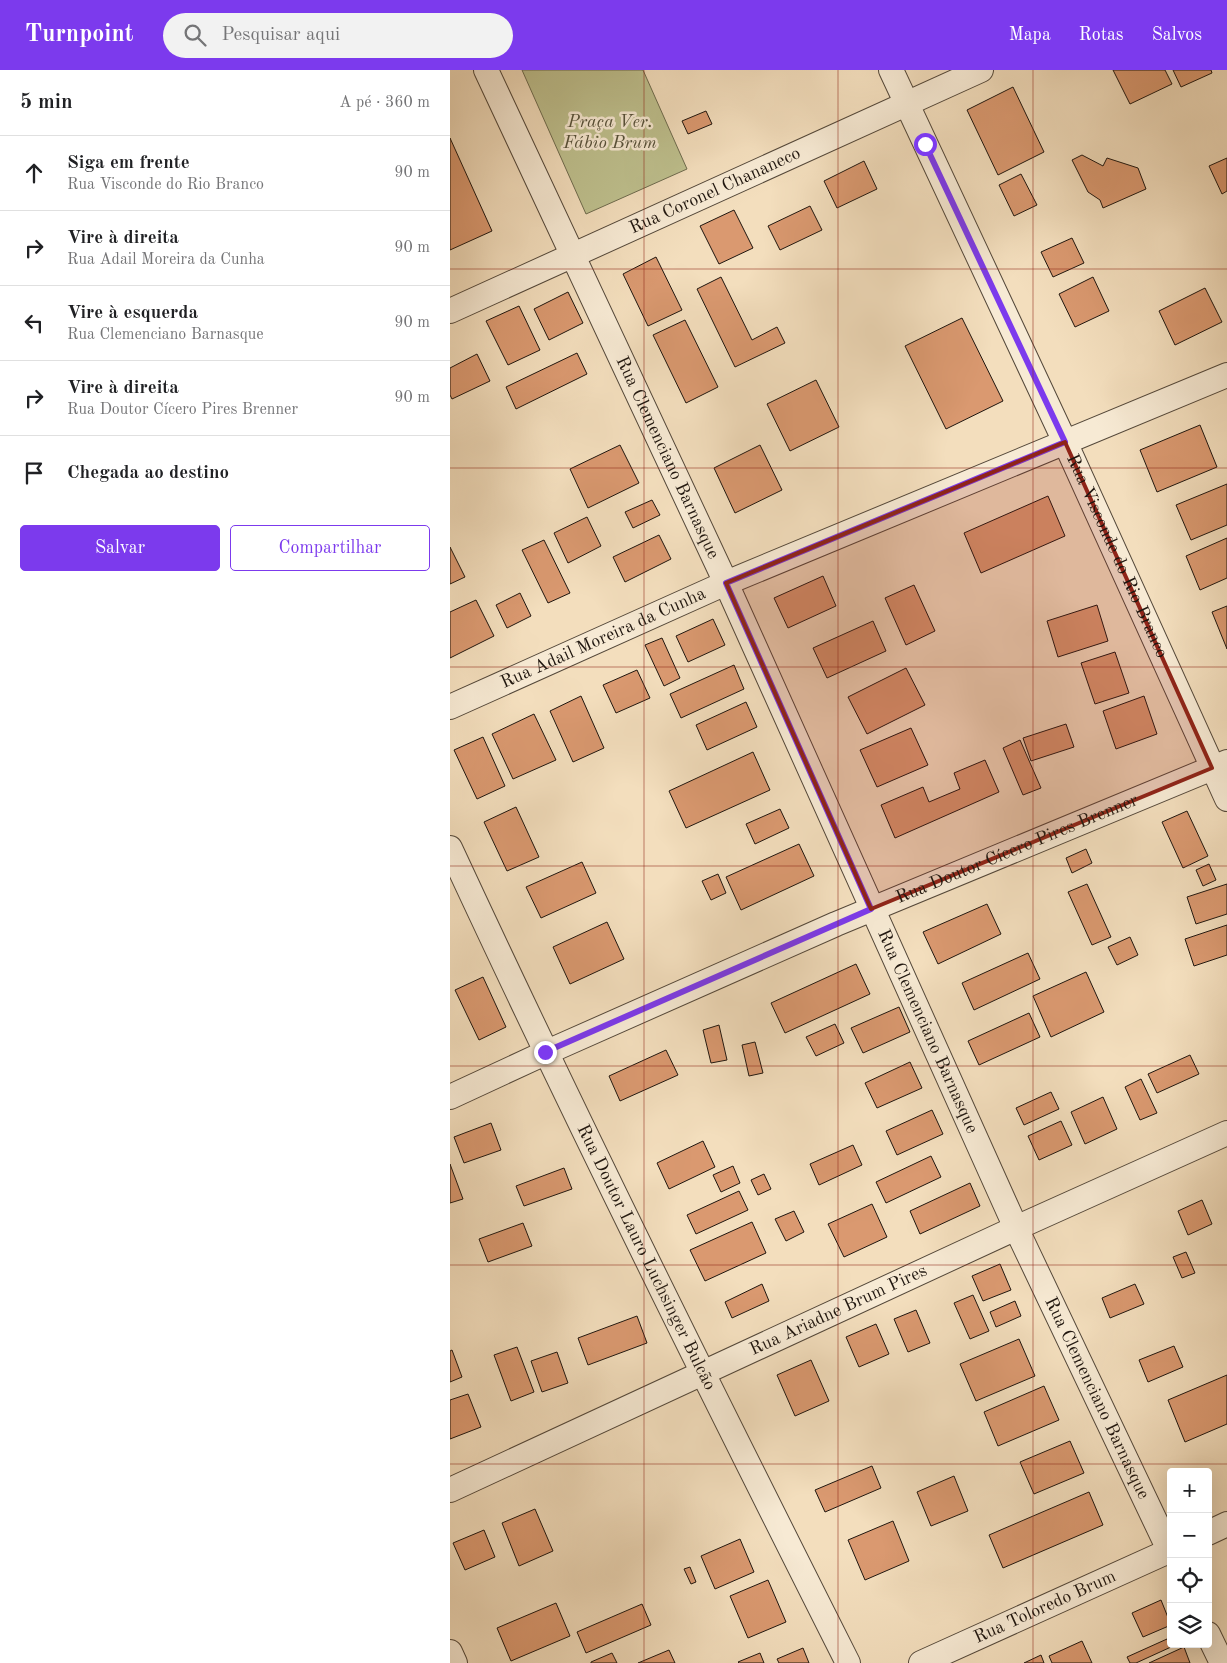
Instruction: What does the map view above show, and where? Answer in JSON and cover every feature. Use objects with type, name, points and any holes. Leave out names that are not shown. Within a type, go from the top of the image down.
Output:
[{"type":"street","name":"Rua Clemenciano Barnasque","points":[[486,70],[726,583],[1016,1228],[1167,1546]]},
{"type":"street","name":"Rua Visconde do Rio Branco","points":[[891,70],[1065,442],[1220,765],[1227,799]]},
{"type":"street","name":"Rua Coronel Chananeco","points":[[450,311],[981,70]]},
{"type":"street","name":"Rua Adail Moreira da Cunha","points":[[450,707],[726,583],[1227,375]]},
{"type":"street","name":"Rua Doutor Cícero Pires Brenner","points":[[450,1097],[545,1052],[871,909],[1220,765]]},
{"type":"street","name":"Rua Doutor Lauro Luchsinger Bulcão","points":[[450,848],[545,1052],[702,1373],[848,1663]]},
{"type":"street","name":"Rua Ariadne Brum Pires","points":[[450,1490],[1016,1228],[1227,1133]]},
{"type":"street","points":[[1212,1531],[1227,1524]]},
{"type":"street","name":"Rua Toloredo Brum","points":[[921,1663],[1167,1553]]},
{"type":"street","points":[[1212,1642],[1222,1663]]},
{"type":"street","points":[[450,1652],[455,1663]]},
{"type":"highlighted area","points":[[1065,442],[1212,768],[871,909],[726,583]]},
{"type":"green space","name":"Praça Ver. Fábio Brum","points":[[522,70],[643,70],[687,169],[586,214]]},
{"type":"building","points":[[1113,70],[1165,70],[1172,84],[1130,104]]},
{"type":"building","points":[[1173,70],[1211,70],[1212,73],[1181,87]]},
{"type":"building","points":[[1013,87],[1044,152],[998,175],[967,110]]},
{"type":"building","points":[[706,111],[712,124],[688,134],[682,121]]},
{"type":"building","points":[[450,138],[492,231],[450,250]]},
{"type":"building","points":[[1082,155],[1103,166],[1107,158],[1138,168],[1146,189],[1103,208],[1100,200],[1088,192],[1072,160]]},
{"type":"building","points":[[1227,158],[1227,191],[1222,194],[1209,166]]},
{"type":"building","points":[[864,161],[877,189],[837,208],[824,181]]},
{"type":"building","points":[[1021,174],[1037,205],[1014,216],[999,185]]},
{"type":"building","points":[[810,206],[822,230],[780,250],[768,226]]},
{"type":"building","points":[[734,210],[753,248],[719,264],[700,226]]},
{"type":"building","points":[[1072,238],[1084,263],[1053,277],[1041,252]]},
{"type":"building","points":[[656,257],[682,310],[648,326],[623,274]]},
{"type":"building","points":[[721,277],[752,340],[777,327],[785,343],[735,367],[697,289]]},
{"type":"building","points":[[1093,277],[1109,311],[1075,327],[1059,294]]},
{"type":"building","points":[[1205,288],[1222,322],[1175,345],[1159,311]]},
{"type":"building","points":[[568,292],[583,323],[549,340],[534,309]]},
{"type":"building","points":[[519,306],[540,350],[508,365],[486,321]]},
{"type":"building","points":[[962,318],[1003,401],[946,429],[905,346]]},
{"type":"building","points":[[685,320],[718,387],[686,403],[653,335]]},
{"type":"building","points":[[577,353],[587,374],[516,409],[506,387]]},
{"type":"building","points":[[477,354],[490,381],[452,399],[450,395],[450,368]]},
{"type":"building","points":[[816,380],[839,427],[790,451],[767,404]]},
{"type":"building","points":[[1200,425],[1217,467],[1157,492],[1140,450]]},
{"type":"building","points":[[620,445],[639,483],[588,508],[570,469]]},
{"type":"building","points":[[760,445],[782,490],[735,513],[714,468]]},
{"type":"building","points":[[1227,484],[1227,525],[1191,540],[1176,505]]},
{"type":"building","points":[[1048,496],[1065,536],[981,573],[964,533]]},
{"type":"building","points":[[652,500],[660,515],[633,528],[625,512]]},
{"type":"building","points":[[587,517],[601,546],[568,563],[554,533]]},
{"type":"building","points":[[659,535],[671,559],[625,582],[613,557]]},
{"type":"building","points":[[1227,538],[1227,578],[1200,590],[1186,556]]},
{"type":"building","points":[[544,540],[570,593],[548,603],[522,550]]},
{"type":"building","points":[[450,547],[465,577],[450,584]]},
{"type":"building","points":[[823,576],[836,606],[788,628],[774,598]]},
{"type":"building","points":[[914,585],[935,631],[906,645],[885,598]]},
{"type":"building","points":[[520,593],[531,616],[507,628],[496,605]]},
{"type":"building","points":[[476,600],[494,636],[450,658],[450,612]]},
{"type":"building","points":[[1097,605],[1108,641],[1058,657],[1047,621]]},
{"type":"building","points":[[1227,606],[1227,649],[1212,612]]},
{"type":"building","points":[[713,619],[725,645],[688,662],[676,636]]},
{"type":"building","points":[[873,621],[886,651],[827,678],[813,648]]},
{"type":"building","points":[[662,638],[680,678],[664,686],[645,645]]},
{"type":"building","points":[[1115,652],[1129,693],[1095,704],[1081,663]]},
{"type":"building","points":[[734,665],[744,689],[681,718],[670,694]]},
{"type":"building","points":[[906,668],[925,705],[867,734],[848,697]]},
{"type":"building","points":[[637,670],[650,698],[616,713],[603,685]]},
{"type":"building","points":[[581,696],[604,748],[573,762],[550,711]]},
{"type":"building","points":[[1144,696],[1157,734],[1116,749],[1103,711]]},
{"type":"building","points":[[746,702],[757,727],[707,750],[696,725]]},
{"type":"building","points":[[534,714],[556,760],[513,779],[492,734]]},
{"type":"building","points":[[1066,724],[1074,747],[1031,761],[1023,738]]},
{"type":"building","points":[[911,728],[928,765],[877,787],[860,750]]},
{"type":"building","points":[[483,737],[505,786],[477,799],[454,750]]},
{"type":"building","points":[[1020,740],[1041,788],[1023,795],[1003,748]]},
{"type":"building","points":[[753,752],[770,790],[686,828],[669,791]]},
{"type":"building","points":[[985,760],[999,792],[895,838],[881,805],[923,787],[929,802],[960,789],[954,773]]},
{"type":"building","points":[[516,807],[539,857],[507,871],[484,822]]},
{"type":"building","points":[[780,809],[789,828],[755,844],[746,824]]},
{"type":"building","points":[[1187,811],[1208,856],[1183,868],[1162,822]]},
{"type":"building","points":[[799,844],[814,876],[741,910],[726,877]]},
{"type":"building","points":[[1086,849],[1092,863],[1072,873],[1066,858]]},
{"type":"building","points":[[582,862],[596,893],[541,918],[526,887]]},
{"type":"building","points":[[1209,864],[1216,880],[1203,886],[1196,870]]},
{"type":"building","points":[[718,874],[726,893],[711,900],[702,881]]},
{"type":"building","points":[[1087,884],[1111,937],[1092,945],[1068,892]]},
{"type":"building","points":[[1227,884],[1227,914],[1196,924],[1187,897]]},
{"type":"building","points":[[987,904],[1001,934],[938,964],[923,932]]},
{"type":"building","points":[[607,922],[624,959],[570,984],[553,947]]},
{"type":"building","points":[[1227,925],[1227,955],[1194,966],[1185,939]]},
{"type":"building","points":[[1130,937],[1138,955],[1117,965],[1108,947]]},
{"type":"building","points":[[1028,953],[1040,979],[974,1010],[962,983]]},
{"type":"building","points":[[856,964],[870,994],[785,1033],[771,1003]]},
{"type":"building","points":[[1086,972],[1104,1012],[1051,1037],[1033,996]]},
{"type":"building","points":[[483,977],[506,1027],[479,1040],[455,990]]},
{"type":"building","points":[[899,1007],[910,1032],[863,1053],[851,1028]]},
{"type":"building","points":[[1029,1013],[1040,1037],[979,1065],[968,1041]]},
{"type":"building","points":[[835,1024],[844,1043],[816,1056],[806,1037]]},
{"type":"building","points":[[719,1025],[727,1060],[711,1063],[703,1030]]},
{"type":"building","points":[[755,1042],[763,1073],[749,1076],[742,1045]]},
{"type":"building","points":[[666,1050],[678,1075],[620,1101],[609,1076]]},
{"type":"building","points":[[1190,1055],[1199,1074],[1157,1093],[1148,1074]]},
{"type":"building","points":[[910,1062],[922,1088],[877,1108],[865,1083]]},
{"type":"building","points":[[1141,1079],[1157,1113],[1140,1120],[1125,1087]]},
{"type":"building","points":[[1051,1092],[1059,1109],[1024,1125],[1016,1108]]},
{"type":"building","points":[[1103,1097],[1117,1129],[1085,1144],[1071,1112]]},
{"type":"building","points":[[932,1110],[943,1134],[897,1155],[886,1131]]},
{"type":"building","points":[[1061,1121],[1072,1145],[1039,1160],[1028,1136]]},
{"type":"building","points":[[491,1123],[501,1150],[464,1163],[454,1137]]},
{"type":"building","points":[[703,1141],[715,1167],[669,1189],[657,1163]]},
{"type":"building","points":[[853,1145],[862,1165],[819,1185],[810,1164]]},
{"type":"building","points":[[931,1156],[941,1177],[886,1203],[876,1182]]},
{"type":"building","points":[[450,1164],[463,1199],[450,1203]]},
{"type":"building","points":[[733,1166],[740,1183],[721,1192],[713,1175]]},
{"type":"building","points":[[564,1168],[572,1189],[524,1206],[516,1186]]},
{"type":"building","points":[[764,1174],[771,1189],[758,1195],[751,1180]]},
{"type":"building","points":[[970,1183],[980,1206],[920,1234],[910,1211]]},
{"type":"building","points":[[739,1191],[748,1210],[696,1234],[687,1215]]},
{"type":"building","points":[[1202,1200],[1212,1224],[1188,1235],[1178,1211]]},
{"type":"building","points":[[872,1204],[887,1237],[844,1257],[828,1224]]},
{"type":"building","points":[[794,1211],[804,1232],[786,1241],[775,1219]]},
{"type":"building","points":[[752,1222],[766,1253],[705,1281],[690,1250]]},
{"type":"building","points":[[523,1223],[532,1246],[488,1262],[479,1239]]},
{"type":"building","points":[[1186,1252],[1195,1273],[1182,1278],[1173,1257]]},
{"type":"building","points":[[1000,1264],[1011,1290],[983,1301],[972,1276]]},
{"type":"building","points":[[762,1284],[769,1301],[732,1318],[725,1302]]},
{"type":"building","points":[[1135,1284],[1144,1304],[1110,1318],[1102,1298]]},
{"type":"building","points":[[973,1295],[989,1331],[970,1339],[954,1303]]},
{"type":"building","points":[[1015,1301],[1021,1316],[996,1327],[990,1312]]},
{"type":"building","points":[[916,1310],[930,1343],[908,1352],[894,1319]]},
{"type":"building","points":[[637,1316],[647,1343],[588,1365],[578,1338]]},
{"type":"building","points":[[876,1324],[889,1354],[859,1367],[846,1337]]},
{"type":"building","points":[[1019,1339],[1035,1376],[976,1401],[960,1364]]},
{"type":"building","points":[[1174,1346],[1183,1367],[1148,1382],[1139,1360]]},
{"type":"building","points":[[517,1347],[534,1392],[511,1401],[494,1355]]},
{"type":"building","points":[[452,1350],[462,1377],[450,1382],[450,1351]]},
{"type":"building","points":[[557,1352],[568,1383],[542,1392],[531,1361]]},
{"type":"building","points":[[811,1360],[829,1401],[795,1416],[777,1375]]},
{"type":"building","points":[[1227,1375],[1227,1424],[1185,1442],[1168,1400]]},
{"type":"building","points":[[1044,1386],[1059,1420],[998,1446],[984,1412]]},
{"type":"building","points":[[468,1394],[481,1427],[450,1439],[450,1400]]},
{"type":"building","points":[[1070,1441],[1084,1473],[1034,1494],[1020,1462]]},
{"type":"building","points":[[872,1466],[881,1488],[825,1512],[815,1490]]},
{"type":"building","points":[[954,1476],[968,1511],[931,1526],[917,1492]]},
{"type":"building","points":[[1089,1492],[1103,1525],[1003,1568],[989,1535]]},
{"type":"building","points":[[535,1509],[553,1551],[519,1566],[502,1523]]},
{"type":"building","points":[[893,1521],[909,1561],[865,1580],[848,1540]]},
{"type":"building","points":[[484,1530],[495,1557],[465,1570],[453,1543]]},
{"type":"building","points":[[740,1539],[754,1572],[715,1589],[701,1556]]},
{"type":"building","points":[[690,1567],[696,1582],[691,1584],[684,1569]]},
{"type":"building","points":[[768,1580],[786,1622],[748,1638],[730,1596]]},
{"type":"building","points":[[1161,1600],[1167,1615],[1167,1627],[1143,1637],[1132,1613]]},
{"type":"building","points":[[556,1603],[570,1636],[511,1661],[497,1628]]},
{"type":"building","points":[[642,1604],[651,1625],[586,1653],[577,1632]]},
{"type":"building","points":[[1167,1639],[1167,1648],[1169,1648],[1136,1663],[1130,1663],[1127,1657]]},
{"type":"building","points":[[1082,1641],[1092,1663],[1052,1663],[1049,1656]]},
{"type":"building","points":[[803,1648],[809,1663],[779,1663],[777,1659]]},
{"type":"building","points":[[1184,1648],[1190,1663],[1149,1663]]},
{"type":"building","points":[[669,1650],[675,1663],[638,1663]]},
{"type":"building","points":[[612,1653],[617,1663],[591,1663],[591,1662]]},
{"type":"building","points":[[760,1653],[764,1663],[738,1662]]},
{"type":"building","points":[[1041,1655],[1044,1663],[1024,1663]]},
{"type":"route","points":[[545,1052],[871,909],[726,583],[1065,442],[925,144]]}]
